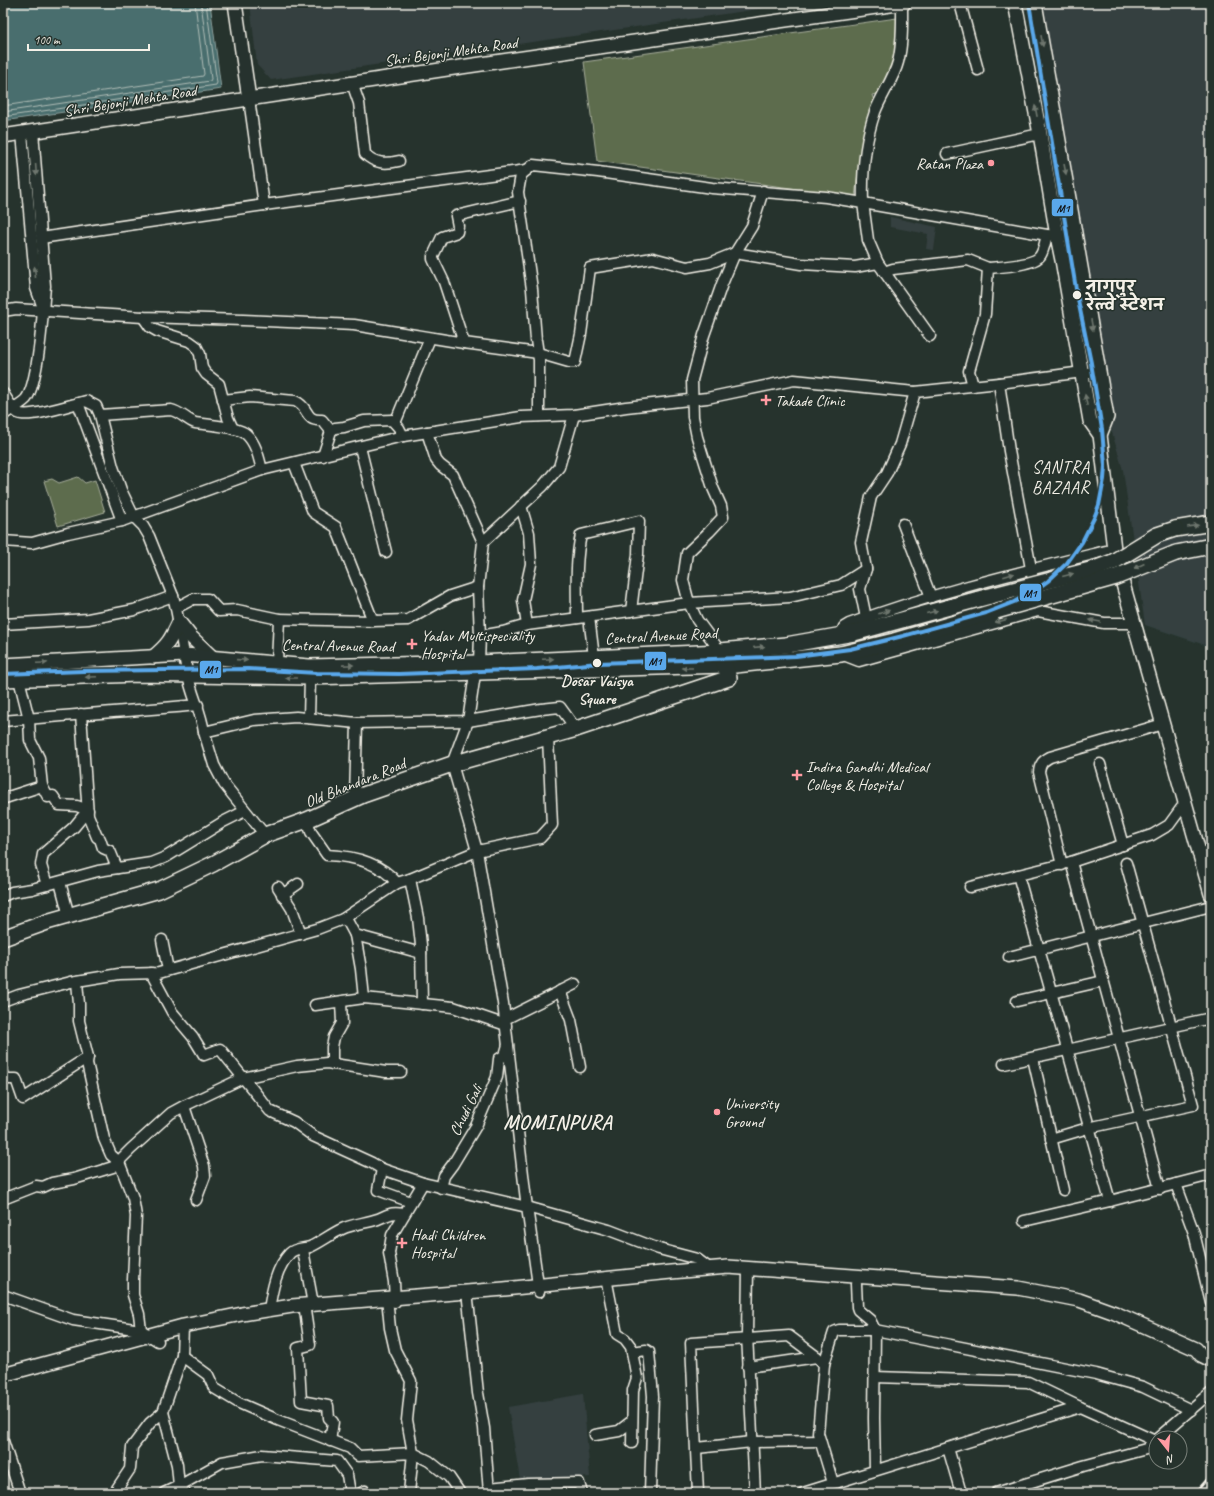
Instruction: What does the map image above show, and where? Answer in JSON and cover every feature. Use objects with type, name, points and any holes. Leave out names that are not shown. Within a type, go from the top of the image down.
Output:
[{"type":"highway","name":"Central Avenue Road","points":[[720,651],[786,645],[847,635],[1094,569],[1113,562],[1157,535],[1175,529],[1211,523]]},
{"type":"highway","name":"Old Bhandara Road","points":[[3,938],[50,921],[159,890],[213,864],[265,835],[307,820],[355,799],[452,764],[576,730],[727,672],[848,653],[1116,577],[1176,553],[1211,546]]},
{"type":"highway","points":[[720,651],[727,672]]},
{"type":"main road","points":[[235,3],[249,99]]},
{"type":"main road","name":"Shri Bejonji Mehta Road","points":[[3,136],[352,83],[903,3]]},
{"type":"main road","points":[[1015,3],[1040,134],[1052,235],[1062,260],[1090,421],[1100,435]]},
{"type":"main road","points":[[1035,3],[1107,416],[1100,435],[1114,549],[1211,894]]},
{"type":"main road","points":[[153,657],[166,646],[173,637],[179,622],[191,637],[213,658]]},
{"type":"main road","name":"Central Avenue Road","points":[[3,680],[138,675],[310,678],[477,668],[594,657],[720,651]]},
{"type":"main road","name":"Central Avenue Road","points":[[3,665],[184,655],[309,666],[727,672]]},
{"type":"main road","points":[[607,1282],[709,1268],[856,1284],[902,1284]]},
{"type":"main road","points":[[183,1330],[269,1310],[748,1272],[949,1288],[1015,1296],[1075,1307],[1112,1319],[1193,1356],[1206,1358]]},
{"type":"main road","points":[[3,1375],[150,1336],[309,1308]]},
{"type":"main road","points":[[3,1384],[150,1336]]},
{"type":"street","points":[[903,3],[902,31],[898,62],[875,112],[866,147],[863,170],[863,203],[868,240],[878,263],[930,336]]},
{"type":"street","points":[[960,3],[978,70]]},
{"type":"street","points":[[352,83],[359,103],[365,154],[371,159],[383,163],[399,161]]},
{"type":"street","points":[[249,99],[264,205]]},
{"type":"street","points":[[3,415],[26,399],[33,384],[43,310],[45,286],[41,238],[28,132]]},
{"type":"street","points":[[28,132],[36,288],[43,310]]},
{"type":"street","points":[[947,154],[1040,134]]},
{"type":"street","points":[[540,416],[538,353],[532,282],[518,192],[521,175],[533,165],[598,172],[712,188],[826,197],[1052,235],[1076,236]]},
{"type":"street","points":[[41,238],[264,205],[527,170]]},
{"type":"street","points":[[720,651],[697,620],[689,603],[683,580],[687,553],[723,516],[721,506],[713,488],[697,437],[693,417],[692,380],[704,335],[735,253],[752,226],[763,191]]},
{"type":"street","points":[[464,343],[450,297],[441,272],[434,262],[433,256],[442,237],[457,232],[458,226],[456,216],[520,201]]},
{"type":"street","points":[[884,272],[893,269],[968,260],[988,268],[1030,262],[1040,256],[1052,235]]},
{"type":"street","points":[[3,311],[16,309],[43,310],[143,317],[354,325],[430,338],[538,353],[569,362],[575,362],[581,334],[590,268],[653,258],[687,267],[710,263],[735,253],[801,264],[855,267],[878,263]]},
{"type":"street","points":[[973,386],[969,371],[985,314],[988,268]]},
{"type":"street","points":[[143,317],[150,327],[157,331],[189,341],[196,346],[200,354],[202,368],[206,374],[218,384],[228,418],[233,428]]},
{"type":"street","points":[[394,423],[430,338]]},
{"type":"street","points":[[3,541],[32,543],[122,521],[262,470],[402,436],[521,417],[574,415],[707,398],[794,380],[915,392],[1075,373],[1100,373]]},
{"type":"street","points":[[999,383],[1038,611]]},
{"type":"street","points":[[866,618],[860,589],[866,569],[861,542],[871,497],[887,473],[900,444],[915,392]]},
{"type":"street","points":[[3,393],[18,413],[24,415],[40,413],[86,401],[96,406],[100,415],[113,467],[121,490],[134,517],[143,526],[149,536],[173,596],[188,677],[198,705],[214,765],[224,784],[265,835]]},
{"type":"street","points":[[223,400],[250,397],[295,401],[302,404],[311,419],[323,421],[331,431]]},
{"type":"street","points":[[78,403],[122,521]]},
{"type":"street","points":[[100,415],[171,410],[176,411],[188,421],[194,423],[233,428],[245,432],[252,441],[262,470]]},
{"type":"street","points":[[483,542],[543,486],[559,467],[574,415]]},
{"type":"street","points":[[323,456],[331,431],[335,428],[364,421],[392,420],[399,428],[402,436]]},
{"type":"street","points":[[427,432],[436,460],[453,475],[483,542],[478,587],[480,636],[477,668],[468,721],[452,764],[477,852],[506,1022],[538,1289]]},
{"type":"street","points":[[360,447],[386,552]]},
{"type":"street","points":[[294,463],[313,512],[336,527],[373,621]]},
{"type":"street","points":[[521,506],[529,533],[532,564],[523,600],[527,625]]},
{"type":"street","points":[[577,618],[578,546],[581,535],[639,521],[638,554],[631,611]]},
{"type":"street","points":[[903,524],[931,596]]},
{"type":"street","points":[[847,635],[844,627],[931,596],[1031,569],[1114,549]]},
{"type":"street","points":[[480,636],[503,632],[527,625],[689,603],[790,597],[841,585],[866,569]]},
{"type":"street","points":[[176,608],[193,599],[208,599],[219,611],[237,610],[279,619],[373,621],[408,620],[450,596],[478,587]]},
{"type":"street","points":[[3,624],[88,620],[134,610],[173,596]]},
{"type":"street","points":[[848,653],[859,661],[1038,611],[1104,623],[1134,623]]},
{"type":"street","points":[[589,617],[594,657]]},
{"type":"street","points":[[277,662],[279,619]]},
{"type":"street","points":[[309,718],[310,678]]},
{"type":"street","points":[[19,679],[29,718],[30,740],[39,758],[42,786],[48,797],[54,796],[59,805],[77,806],[88,810]]},
{"type":"street","points":[[3,721],[198,705]]},
{"type":"street","points":[[204,732],[254,720],[296,717],[357,723],[468,721],[560,707],[576,730]]},
{"type":"street","points":[[81,714],[88,816],[97,837],[100,839],[102,848],[110,851],[117,868]]},
{"type":"street","points":[[355,799],[357,723]]},
{"type":"street","points":[[1160,1189],[1091,936],[1039,772],[1040,765],[1043,760],[1050,757],[1163,724]]},
{"type":"street","points":[[3,1000],[71,982],[119,974],[159,973],[301,934],[343,919],[397,884],[477,852],[540,838],[552,825],[548,737]]},
{"type":"street","points":[[1100,764],[1123,845]]},
{"type":"street","points":[[5,798],[42,786]]},
{"type":"street","points":[[970,887],[1067,863],[1152,835],[1169,825],[1185,803]]},
{"type":"street","points":[[47,885],[41,865],[43,854],[74,828],[88,810]]},
{"type":"street","points":[[3,896],[12,892],[60,882],[98,871],[151,863],[166,857],[223,822],[245,811]]},
{"type":"street","points":[[307,820],[311,832],[327,855],[362,860],[390,875],[397,884]]},
{"type":"street","points":[[1052,1139],[1088,1128],[1193,1105],[1126,864]]},
{"type":"street","points":[[1018,876],[1068,1050],[1088,1128],[1110,1201]]},
{"type":"street","points":[[410,879],[418,918],[421,953],[422,1004]]},
{"type":"street","points":[[60,882],[69,916]]},
{"type":"street","points":[[298,884],[280,891],[292,909],[301,934]]},
{"type":"street","points":[[1009,957],[1211,906]]},
{"type":"street","points":[[343,919],[348,922],[355,935],[364,998]]},
{"type":"street","points":[[355,935],[421,953]]},
{"type":"street","points":[[162,940],[168,970]]},
{"type":"street","points":[[151,973],[172,1012],[193,1037],[204,1055],[220,1049],[270,1111],[294,1122],[313,1136],[382,1169],[423,1183],[527,1207],[609,1230],[659,1249],[696,1259],[709,1268]]},
{"type":"street","points":[[1017,1001],[1104,981]]},
{"type":"street","points":[[77,982],[79,1021],[88,1057],[87,1063],[104,1139],[111,1155],[119,1162],[133,1198],[136,1216],[133,1295],[139,1314],[150,1336]]},
{"type":"street","points":[[315,1005],[364,998],[452,1007],[506,1022],[575,984]]},
{"type":"street","points":[[560,991],[571,1020],[580,1067]]},
{"type":"street","points":[[332,1064],[332,1047],[334,1037],[342,1023],[342,1002]]},
{"type":"street","points":[[1004,1064],[1211,1018]]},
{"type":"street","name":"Chudi Gali","points":[[441,1188],[444,1176],[454,1164],[476,1126],[497,1077],[498,1059],[506,1055],[508,1044]]},
{"type":"street","points":[[3,1072],[5,1079],[16,1079],[24,1099],[88,1057]]},
{"type":"street","points":[[1033,1058],[1063,1190]]},
{"type":"street","points":[[3,1199],[36,1186],[44,1187],[52,1183],[74,1179],[114,1167],[131,1148],[164,1119],[184,1106],[243,1078],[298,1066],[332,1064],[386,1072],[401,1072]]},
{"type":"street","points":[[184,1106],[204,1166],[205,1176],[196,1200]]},
{"type":"street","points":[[382,1169],[378,1190],[411,1202]]},
{"type":"street","points":[[1024,1221],[1160,1189],[1211,1175]]},
{"type":"street","points":[[409,1493],[413,1453],[407,1420],[411,1381],[394,1350],[390,1328],[391,1300],[394,1282],[389,1253],[392,1235],[423,1183]]},
{"type":"street","points":[[1176,1184],[1194,1233],[1211,1304]]},
{"type":"street","points":[[269,1310],[272,1287],[283,1262],[291,1251],[298,1249],[303,1250],[343,1229],[377,1219],[393,1212],[404,1214]]},
{"type":"street","points":[[303,1250],[309,1308],[310,1345],[298,1348],[301,1402],[328,1406],[329,1418],[333,1422],[330,1441]]},
{"type":"street","points":[[748,1272],[748,1367],[755,1493]]},
{"type":"street","points":[[607,1282],[617,1334],[625,1339],[631,1347],[637,1378],[633,1390],[632,1443]]},
{"type":"street","points":[[856,1284],[858,1310],[870,1320],[875,1330],[875,1470]]},
{"type":"street","points":[[467,1294],[478,1393],[484,1428],[489,1490],[528,1484],[579,1483],[582,1493]]},
{"type":"street","points":[[3,1295],[73,1320],[150,1336]]},
{"type":"street","points":[[114,1493],[130,1469],[132,1447],[150,1423],[163,1412],[182,1356],[183,1330]]},
{"type":"street","points":[[833,1483],[818,1433],[820,1361],[834,1332],[839,1330],[875,1330],[1096,1374],[1143,1386],[1191,1410]]},
{"type":"street","points":[[698,1493],[691,1343],[789,1336],[820,1361]]},
{"type":"street","points":[[632,1352],[646,1350],[649,1352],[653,1396],[650,1493]]},
{"type":"street","points":[[182,1356],[208,1375],[214,1388],[239,1403],[350,1448],[358,1456],[413,1453],[429,1461],[449,1477],[460,1493]]},
{"type":"street","points":[[748,1367],[820,1361]]},
{"type":"street","points":[[875,1377],[1028,1382],[1080,1407],[1148,1437]]},
{"type":"street","points":[[1168,1430],[1211,1392]]},
{"type":"street","points":[[802,1493],[1080,1407]]},
{"type":"street","points":[[163,1412],[182,1490]]},
{"type":"street","points":[[595,1435],[618,1431],[632,1421]]},
{"type":"street","points":[[3,1441],[20,1493]]},
{"type":"street","points":[[697,1448],[752,1442],[820,1441]]},
{"type":"street","points":[[996,1493],[1148,1447]]},
{"type":"street","points":[[948,1448],[961,1493]]},
{"type":"street","points":[[164,1493],[182,1490],[222,1462],[262,1454],[337,1461],[347,1475],[350,1493]]},
{"type":"street","points":[[361,1493],[365,1491],[366,1493]]},
{"type":"shaded area","points":[[250,3],[787,3],[787,5],[271,80],[257,65]]},
{"type":"shaded area","points":[[1039,3],[1211,3],[1211,647],[1145,625],[1123,470],[1101,395]]},
{"type":"shaded area","points":[[890,217],[937,227],[934,250],[926,249],[928,234],[890,227]]},
{"type":"shaded area","points":[[583,1394],[590,1477],[520,1480],[508,1407]]},
{"type":"green space","points":[[897,18],[894,57],[881,93],[872,95],[875,103],[861,148],[855,197],[597,161],[584,62]]},
{"type":"green space","points":[[78,477],[85,483],[95,480],[105,512],[58,526],[44,481],[52,479],[59,483]]},
{"type":"water","points":[[3,3],[210,3],[221,89],[3,121]]},
{"type":"railway","points":[[1195,1493],[1211,1475]]},
{"type":"transit line","name":"M1","points":[[3,674],[83,671],[248,669],[317,673],[399,674],[537,669],[598,663],[796,656],[850,649],[986,613],[1014,602],[1037,589],[1067,563],[1082,542],[1099,505],[1105,466],[1102,429],[1091,363],[1077,295],[1029,3]]},
{"type":"place","name":"Ratan Plaza","points":[[991,163]]},
{"type":"place","name":"नागपुर रेल्वे स्टेशन","points":[[1077,295]]},
{"type":"place","name":"Takade Clinic","points":[[766,400]]},
{"type":"place","name":"Yadav Multispeciality Hospital","points":[[412,644]]},
{"type":"place","name":"Dosar Vaisya Square","points":[[597,663]]},
{"type":"place","name":"Indira Gandhi Medical College & Hospital","points":[[797,775]]},
{"type":"place","name":"University Ground","points":[[717,1112]]},
{"type":"place","name":"Hadi Children Hospital","points":[[402,1243]]},
{"type":"district","name":"SANTRA BAZAAR","points":[[1061,477]]},
{"type":"district","name":"MOMINPURA","points":[[558,1122]]}]
